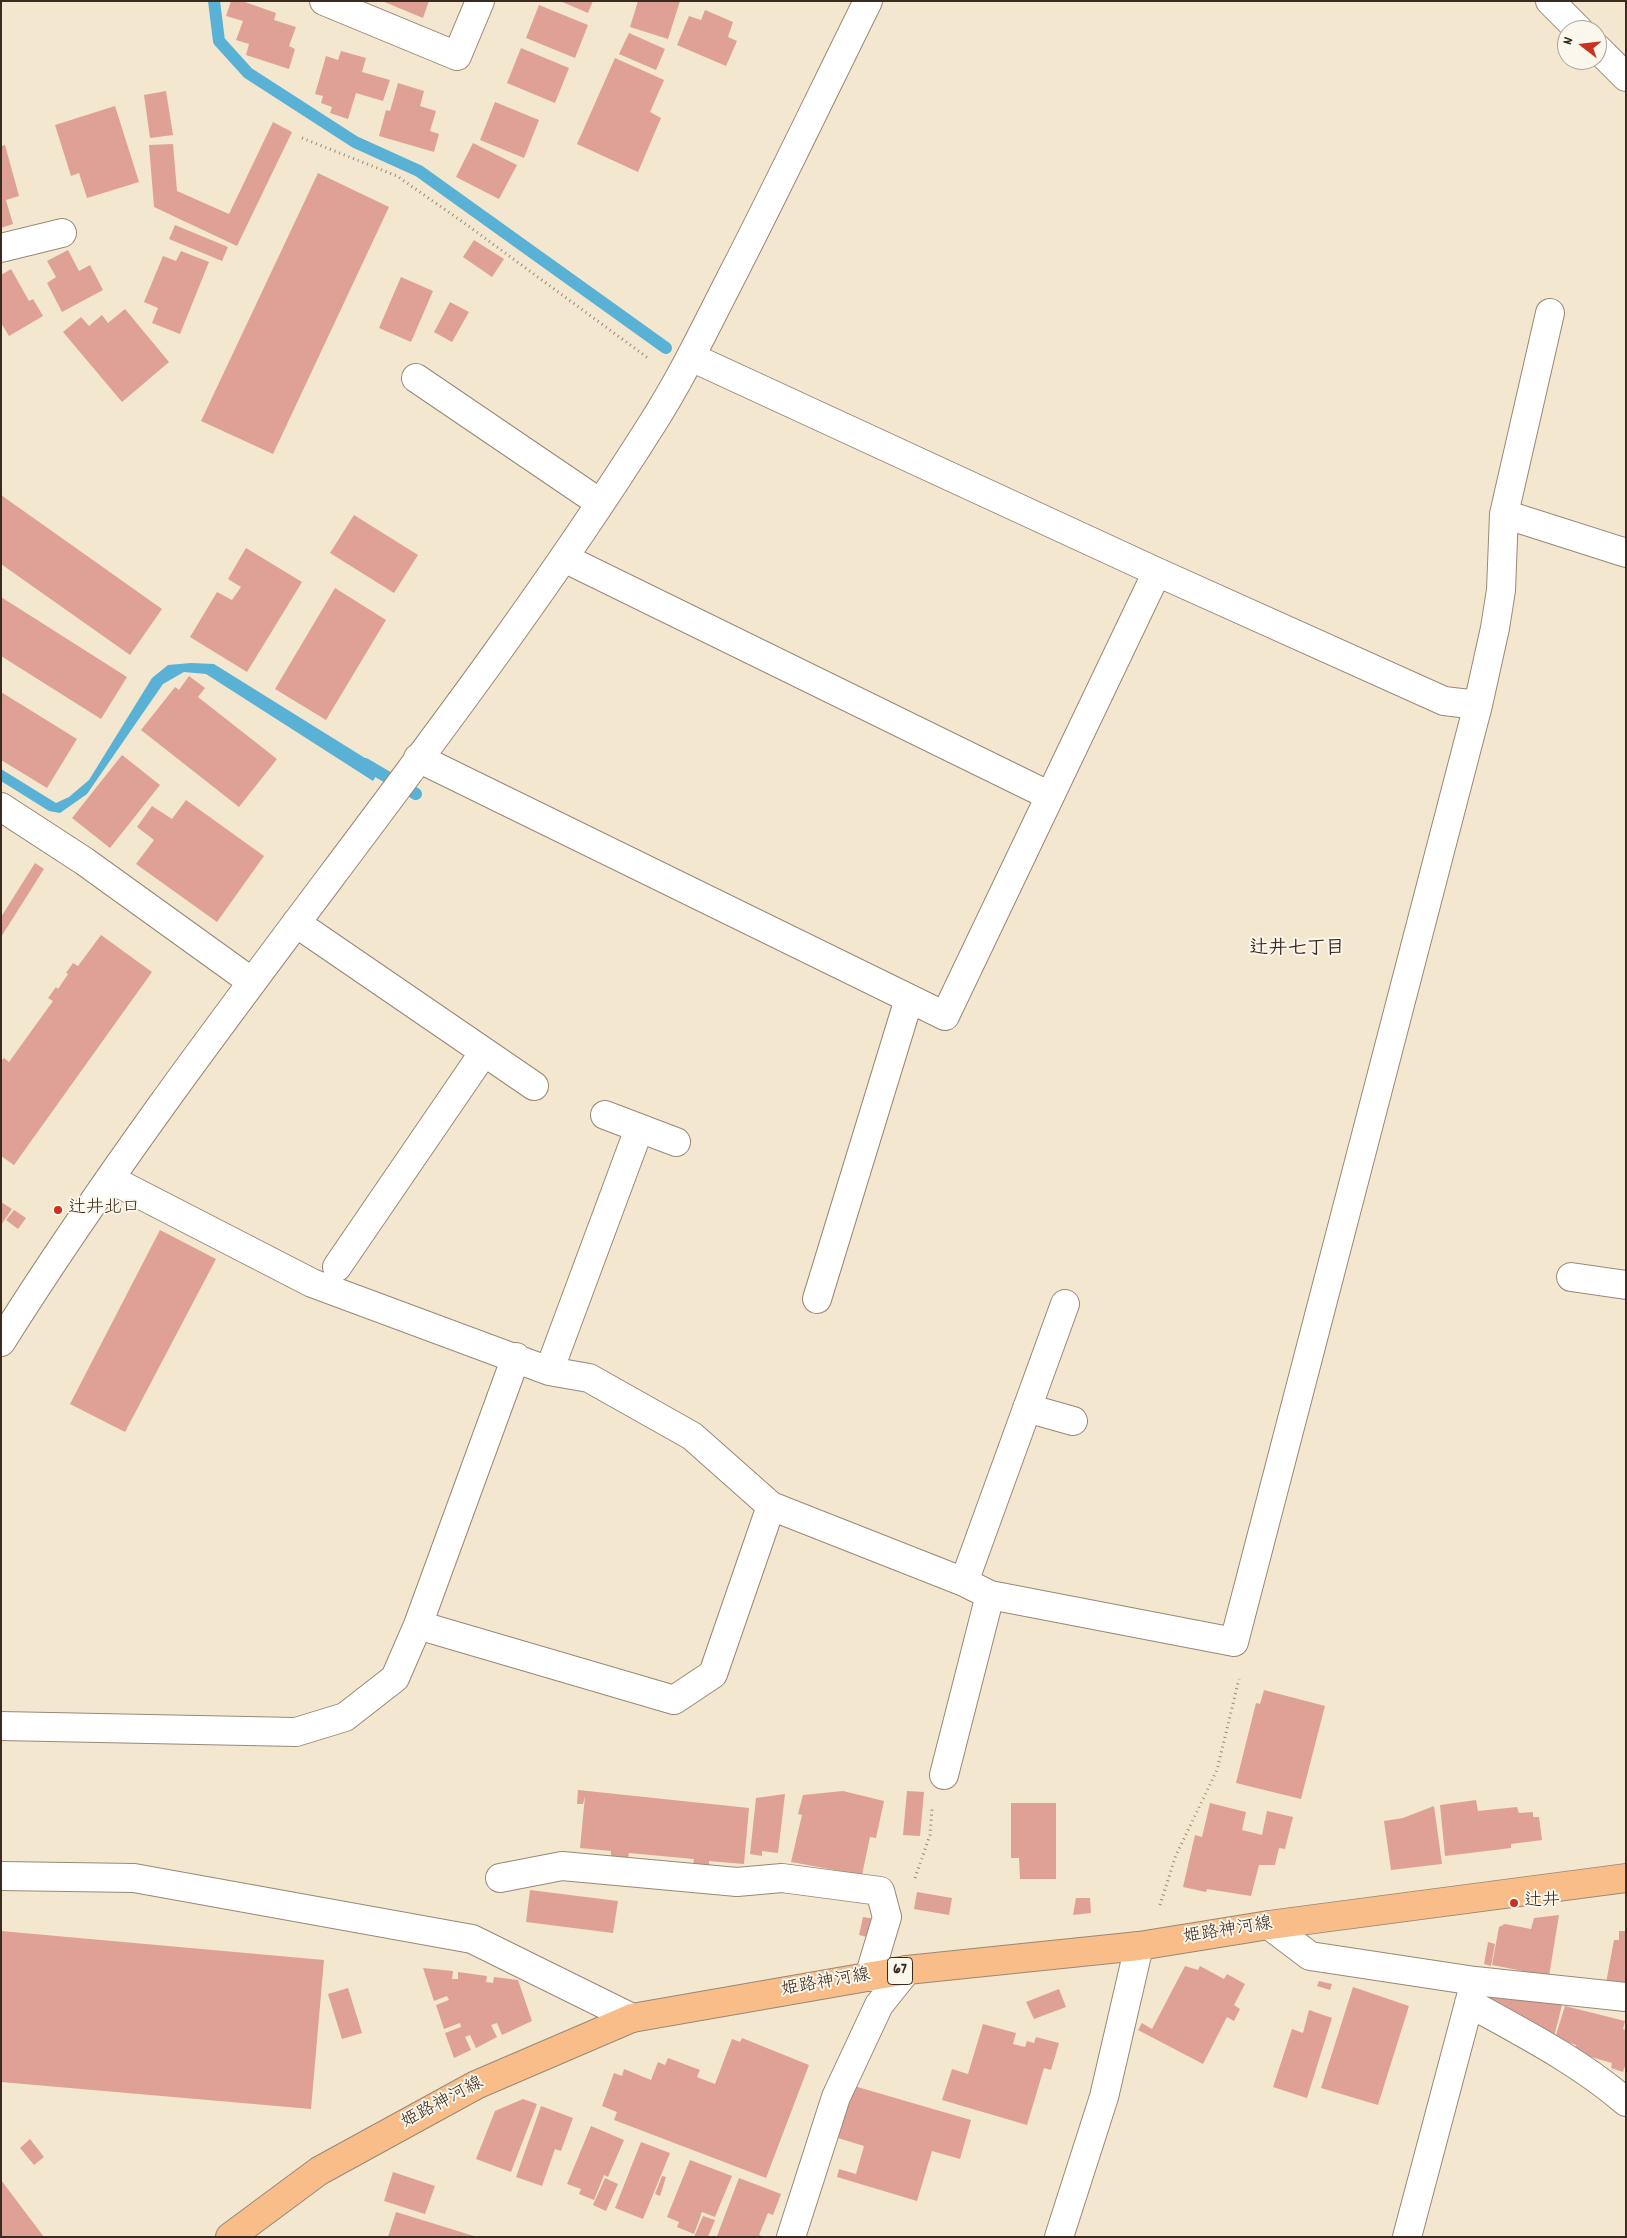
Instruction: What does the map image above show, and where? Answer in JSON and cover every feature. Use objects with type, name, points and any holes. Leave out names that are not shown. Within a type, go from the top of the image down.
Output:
[{"type":"main road","name":"姫路神河線","points":[[230,2237],[318,2171],[476,2085],[632,2018],[907,1970],[1139,1946],[1269,1925],[1626,1878]]},
{"type":"street","points":[[324,1],[457,56],[480,1]]},
{"type":"street","points":[[5,1330],[110,1179],[252,982],[564,558],[600,503],[691,357],[868,1]]},
{"type":"street","points":[[1550,1],[1569,20]]},
{"type":"street","points":[[1607,58],[1626,77]]},
{"type":"street","points":[[1,248],[62,233]]},
{"type":"street","points":[[110,1179],[312,1283],[516,1357],[549,1371],[589,1378],[692,1436],[771,1506],[964,1582],[990,1595],[1234,1642],[1478,705],[1495,628],[1501,590],[1504,514],[1550,313]]},
{"type":"street","points":[[691,357],[1158,572],[1444,701],[1478,705]]},
{"type":"street","points":[[416,378],[600,503]]},
{"type":"street","points":[[1504,514],[1626,553]]},
{"type":"street","points":[[564,558],[1050,796]]},
{"type":"street","points":[[418,758],[945,1016],[1158,572]]},
{"type":"street","points":[[1,807],[84,860],[252,982]]},
{"type":"street","points":[[296,923],[534,1086]]},
{"type":"street","points":[[817,1299],[909,999]]},
{"type":"street","points":[[336,1267],[484,1052]]},
{"type":"street","points":[[605,1115],[676,1142]]},
{"type":"street","points":[[549,1371],[639,1129]]},
{"type":"street","points":[[1572,1276],[1626,1285]]},
{"type":"street","points":[[964,1582],[1065,1304]]},
{"type":"street","points":[[1,1726],[296,1732],[345,1717],[395,1678],[418,1625],[516,1357]]},
{"type":"street","points":[[1027,1408],[1073,1421]]},
{"type":"street","points":[[418,1625],[674,1700],[713,1674],[771,1506]]},
{"type":"street","points":[[944,1775],[990,1595]]},
{"type":"street","points":[[500,1878],[562,1866],[737,1882],[782,1878],[880,1891],[887,1917],[869,1977]]},
{"type":"street","points":[[1,1876],[134,1878],[472,1940],[632,2018]]},
{"type":"street","points":[[1269,1925],[1310,1956],[1472,1992],[1626,1997]]},
{"type":"street","points":[[1059,2237],[1104,2097],[1139,1946]]},
{"type":"street","points":[[791,2237],[836,2097],[879,2005],[907,1970]]},
{"type":"street","points":[[1472,1992],[1538,2042],[1626,2102]]},
{"type":"street","points":[[1407,2237],[1472,1992]]},
{"type":"path","points":[[302,138],[397,176],[467,225],[677,380]]},
{"type":"path","points":[[1139,1946],[1160,1904],[1176,1855],[1217,1770],[1241,1670],[1234,1642]]},
{"type":"path","points":[[883,1904],[907,1900],[930,1835],[934,1784],[944,1775]]},
{"type":"water","points":[[214,664],[381,768],[373,781],[206,674],[184,672],[163,684],[87,794],[60,813],[49,811],[1,781],[1,769],[56,803],[69,797],[89,780],[152,678],[168,665]]},
{"type":"building","points":[[231,1],[242,1],[276,13],[274,20],[296,27],[289,46],[295,49],[289,69],[246,55],[249,44],[236,40],[243,21],[226,16]]},
{"type":"building","points":[[382,1],[429,1],[423,18]]},
{"type":"building","points":[[560,1],[593,1],[588,13]]},
{"type":"building","points":[[638,1],[680,1],[668,39],[630,27]]},
{"type":"building","points":[[539,5],[588,25],[575,58],[526,38]]},
{"type":"building","points":[[705,10],[733,22],[728,37],[737,41],[726,66],[677,45],[689,16],[701,20]]},
{"type":"building","points":[[629,33],[665,49],[656,70],[619,54]]},
{"type":"building","points":[[521,48],[569,68],[555,103],[507,83]]},
{"type":"building","points":[[341,51],[366,58],[362,72],[390,80],[383,101],[356,93],[348,119],[330,113],[332,107],[321,103],[323,96],[315,94],[326,56],[338,60]]},
{"type":"building","points":[[615,58],[664,80],[650,112],[661,118],[638,172],[577,144]]},
{"type":"building","points":[[398,83],[424,91],[420,106],[436,111],[430,131],[439,134],[434,152],[379,136],[386,110],[390,111]]},
{"type":"building","points":[[166,91],[173,135],[150,138],[144,95]]},
{"type":"building","points":[[495,102],[539,120],[524,158],[480,140]]},
{"type":"building","points":[[115,106],[139,182],[87,198],[79,173],[71,176],[55,125]]},
{"type":"building","points":[[273,122],[292,132],[237,246],[154,207],[149,145],[173,144],[177,191],[229,214]]},
{"type":"building","points":[[473,143],[517,165],[499,199],[456,177]]},
{"type":"building","points":[[5,145],[19,196],[6,200],[13,224],[1,228],[1,146]]},
{"type":"building","points":[[318,173],[389,207],[273,454],[201,421]]},
{"type":"building","points":[[175,225],[228,247],[222,261],[169,239]]},
{"type":"building","points":[[474,240],[504,259],[492,277],[463,257]]},
{"type":"building","points":[[68,250],[79,271],[90,265],[103,290],[62,312],[47,283],[56,277],[47,261]]},
{"type":"building","points":[[181,251],[209,262],[180,334],[152,323],[158,308],[144,302],[163,256],[176,261]]},
{"type":"building","points":[[11,269],[29,301],[33,299],[43,316],[9,336],[1,323],[1,275]]},
{"type":"building","points":[[401,277],[433,291],[411,342],[379,328]]},
{"type":"building","points":[[450,302],[469,312],[452,342],[434,332]]},
{"type":"building","points":[[125,309],[169,362],[122,402],[63,332],[81,317],[89,326],[102,315],[108,323]]},
{"type":"building","points":[[1,495],[162,609],[130,655],[1,564]]},
{"type":"building","points":[[354,515],[418,555],[394,593],[330,553]]},
{"type":"building","points":[[246,548],[302,582],[247,672],[190,637],[217,592],[232,600],[241,587],[228,579]]},
{"type":"building","points":[[335,588],[386,620],[326,720],[275,689]]},
{"type":"building","points":[[1,597],[127,677],[101,719],[1,656]]},
{"type":"building","points":[[189,676],[205,688],[198,697],[277,759],[239,807],[141,730],[175,687],[179,690]]},
{"type":"building","points":[[1,692],[77,739],[47,788],[1,760]]},
{"type":"building","points":[[122,755],[160,785],[110,848],[72,818]]},
{"type":"building","points":[[186,800],[264,856],[217,922],[136,864],[154,840],[137,827],[152,806],[172,819]]},
{"type":"building","points":[[35,863],[44,869],[1,937],[1,917]]},
{"type":"building","points":[[101,935],[152,972],[14,1165],[1,1156],[1,1061],[4,1058],[9,1062],[53,1001],[48,998],[56,987],[58,989],[73,963],[78,966]]},
{"type":"building","points":[[1,1202],[12,1209],[1,1225]]},
{"type":"building","points":[[14,1210],[26,1218],[18,1229],[6,1220]]},
{"type":"building","points":[[160,1230],[216,1259],[125,1432],[70,1404]]},
{"type":"building","points":[[1264,1690],[1325,1706],[1301,1799],[1236,1783],[1256,1703],[1260,1704]]},
{"type":"building","points":[[578,1790],[749,1808],[744,1864],[709,1861],[709,1866],[693,1865],[694,1859],[629,1853],[628,1858],[611,1857],[611,1851],[580,1848],[585,1796],[583,1804],[577,1804]]},
{"type":"building","points":[[843,1791],[884,1801],[876,1838],[870,1837],[862,1875],[791,1862],[802,1815],[798,1814],[803,1795]]},
{"type":"building","points":[[907,1791],[924,1792],[920,1836],[903,1835]]},
{"type":"building","points":[[785,1794],[778,1853],[762,1851],[762,1856],[750,1854],[756,1798]]},
{"type":"building","points":[[1476,1800],[1478,1811],[1517,1807],[1519,1813],[1533,1812],[1533,1817],[1539,1817],[1542,1840],[1511,1844],[1511,1848],[1445,1856],[1440,1805]]},
{"type":"building","points":[[1011,1803],[1056,1803],[1056,1879],[1020,1879],[1019,1858],[1011,1858]]},
{"type":"building","points":[[1210,1803],[1246,1812],[1242,1830],[1262,1835],[1267,1811],[1293,1817],[1285,1849],[1279,1848],[1275,1865],[1259,1865],[1251,1896],[1207,1889],[1206,1892],[1183,1887],[1195,1835],[1202,1837]]},
{"type":"building","points":[[1434,1806],[1442,1864],[1391,1870],[1384,1821],[1403,1818]]},
{"type":"building","points":[[530,1890],[618,1901],[613,1933],[526,1922]]},
{"type":"building","points":[[917,1892],[952,1898],[949,1915],[914,1909]]},
{"type":"building","points":[[1076,1898],[1090,1898],[1091,1913],[1073,1915]]},
{"type":"building","points":[[1559,1915],[1549,1976],[1492,1965],[1499,1927],[1505,1924],[1531,1929],[1534,1918]]},
{"type":"building","points":[[863,1917],[875,1919],[871,1938],[859,1935]]},
{"type":"building","points":[[1,1931],[324,1960],[311,2109],[1,2082]]},
{"type":"building","points":[[1619,1931],[1626,1931],[1626,1984],[1606,1983],[1614,1940],[1619,1940]]},
{"type":"building","points":[[1488,1942],[1495,1944],[1491,1966],[1484,1964]]},
{"type":"building","points":[[1185,1966],[1198,1970],[1200,1966],[1224,1979],[1227,1974],[1245,1984],[1234,2005],[1240,2009],[1234,2021],[1227,2017],[1203,2064],[1138,2030],[1142,2023],[1152,2029]]},
{"type":"building","points":[[423,1968],[453,1971],[452,1979],[458,1979],[458,1972],[487,1976],[486,1982],[493,1983],[494,1977],[518,1980],[532,2021],[502,2035],[497,2023],[491,2025],[497,2037],[476,2048],[470,2035],[465,2037],[471,2050],[454,2058],[445,2033],[461,2027],[460,2023],[444,2029],[436,2005],[449,2000],[447,1996],[434,2001]]},
{"type":"building","points":[[1319,1981],[1332,1984],[1330,1990],[1317,1986]]},
{"type":"building","points":[[1353,1987],[1409,2006],[1378,2105],[1321,2088]]},
{"type":"building","points":[[348,1988],[362,2033],[342,2039],[328,1994]]},
{"type":"building","points":[[1059,1989],[1066,2007],[1034,2019],[1026,2002]]},
{"type":"building","points":[[1493,1990],[1562,2005],[1554,2037],[1489,2006]]},
{"type":"building","points":[[1565,2006],[1625,2021],[1623,2029],[1626,2030],[1626,2063],[1623,2072],[1611,2068],[1612,2063],[1574,2052],[1576,2045],[1555,2038]]},
{"type":"building","points":[[1309,2010],[1332,2018],[1307,2098],[1273,2087],[1292,2029],[1303,2033]]},
{"type":"building","points":[[983,2024],[1016,2033],[1013,2044],[1025,2047],[1027,2041],[1034,2043],[1036,2037],[1059,2043],[1051,2070],[1044,2068],[1027,2125],[942,2100],[952,2069],[968,2074]]},
{"type":"building","points":[[742,2038],[809,2065],[766,2178],[614,2120],[617,2112],[602,2106],[614,2073],[622,2076],[624,2069],[651,2080],[658,2062],[665,2065],[668,2058],[700,2070],[697,2077],[715,2084],[732,2039],[740,2042]]},
{"type":"building","points":[[854,2086],[971,2120],[960,2159],[932,2151],[917,2201],[837,2177],[839,2169],[856,2174],[864,2146],[838,2138]]},
{"type":"building","points":[[523,2099],[537,2104],[511,2172],[476,2159],[495,2111]]},
{"type":"building","points":[[541,2106],[573,2118],[561,2151],[555,2149],[542,2186],[516,2177]]},
{"type":"building","points":[[591,2126],[624,2140],[608,2177],[604,2175],[594,2200],[579,2194],[581,2189],[567,2184]]},
{"type":"building","points":[[30,2139],[44,2157],[34,2165],[20,2148]]},
{"type":"building","points":[[641,2142],[670,2153],[643,2219],[615,2208]]},
{"type":"building","points":[[690,2160],[732,2176],[715,2217],[702,2212],[694,2234],[677,2227],[679,2222],[667,2217]]},
{"type":"building","points":[[393,2172],[435,2186],[425,2214],[384,2201]]},
{"type":"building","points":[[662,2176],[666,2177],[660,2196],[655,2194]]},
{"type":"building","points":[[605,2178],[618,2184],[606,2211],[593,2205]]},
{"type":"building","points":[[739,2178],[781,2194],[773,2215],[768,2213],[759,2235],[764,2237],[717,2236]]},
{"type":"building","points":[[1,2180],[44,2237],[1,2237]]},
{"type":"building","points":[[396,2212],[474,2236],[474,2237],[388,2237]]},
{"type":"building","points":[[703,2216],[715,2220],[708,2237],[694,2237]]},
{"type":"waterway","points":[[214,1],[219,41],[248,73],[355,142],[419,171],[666,348]]},
{"type":"waterway","points":[[365,764],[416,794]]},
{"type":"place","name":"辻井北口","points":[[58,1210]]},
{"type":"place","name":"辻井","points":[[1514,1903]]},
{"type":"district","name":"辻井七丁目","points":[[1297,950]]}]
